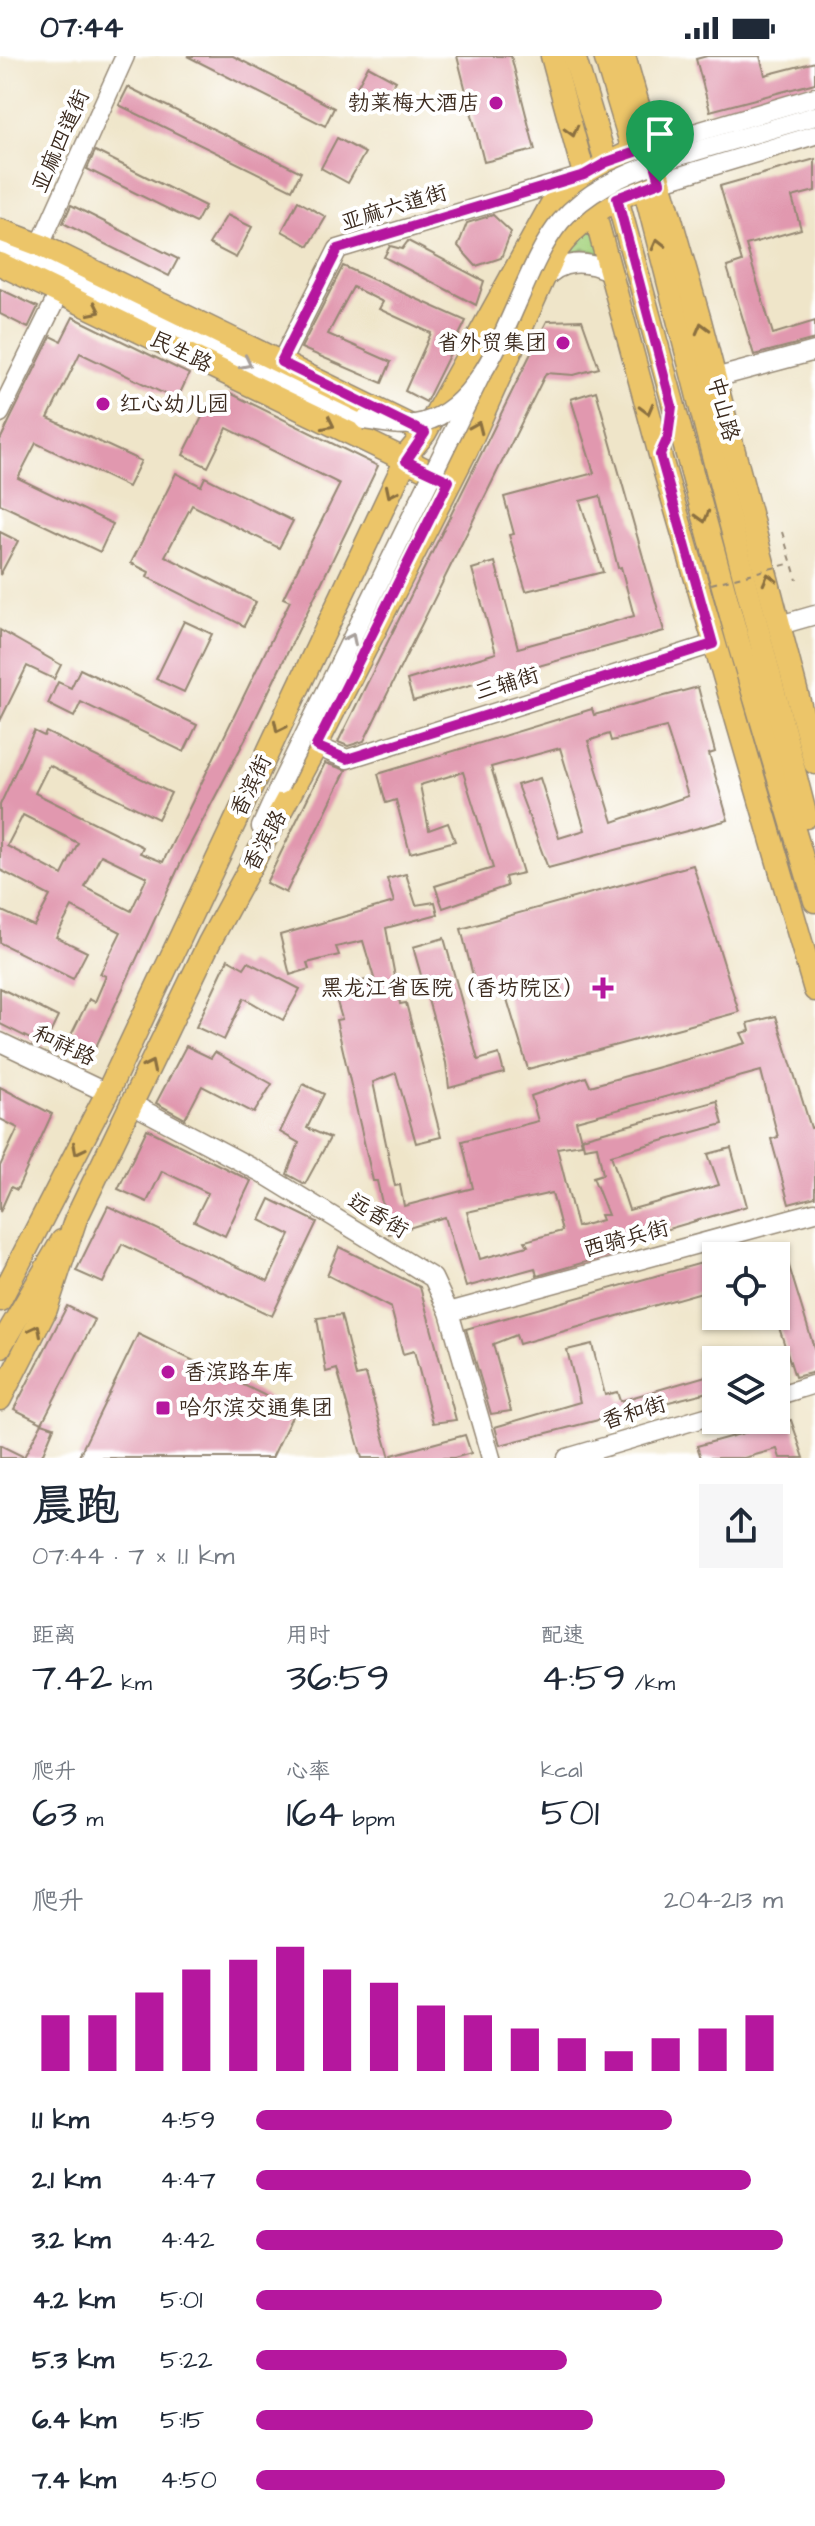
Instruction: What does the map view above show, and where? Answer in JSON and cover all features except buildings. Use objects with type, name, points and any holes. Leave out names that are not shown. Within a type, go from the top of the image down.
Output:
[{"type":"main road","points":[[552,56],[713,644],[815,990]]},
{"type":"main road","points":[[574,56],[607,162],[729,612],[815,901]]},
{"type":"main road","name":"中山路","points":[[605,56],[642,149]]},
{"type":"main road","name":"中山路","points":[[624,56],[642,149],[715,378],[815,763]]},
{"type":"main road","name":"香滨街","points":[[0,1300],[107,1093],[406,461],[425,433],[551,205],[584,175],[607,162],[642,149]]},
{"type":"main road","name":"中山路","points":[[652,185],[717,485],[815,849]]},
{"type":"main road","name":"香滨路","points":[[0,1399],[46,1309],[75,1221],[209,943],[316,746],[449,481],[562,243],[594,212],[617,198],[652,185]]},
{"type":"main road","name":"民生路","points":[[0,230],[40,245],[425,433]]},
{"type":"main road","name":"民生路","points":[[0,264],[449,481]]},
{"type":"main road","points":[[660,455],[668,437],[672,406]]},
{"type":"main road","points":[[717,485],[730,433]]},
{"type":"main road","points":[[660,455],[692,476]]},
{"type":"main road","points":[[729,612],[731,698]]},
{"type":"main road","points":[[755,618],[788,667]]},
{"type":"main road","points":[[0,1347],[44,1267],[75,1221]]},
{"type":"street","name":"亚麻四道街","points":[[40,245],[124,56]]},
{"type":"street","points":[[642,149],[815,97]]},
{"type":"street","points":[[209,943],[280,785],[550,235],[587,197],[637,170],[815,116]]},
{"type":"street","points":[[652,185],[815,135]]},
{"type":"street","name":"亚麻六道街","points":[[281,362],[338,249],[584,175]]},
{"type":"street","points":[[0,243],[364,420],[403,425],[423,423],[454,407],[480,377]]},
{"type":"street","points":[[539,287],[551,272],[569,264],[587,263],[610,272]]},
{"type":"street","points":[[0,413],[59,293]]},
{"type":"street","points":[[715,378],[815,351]]},
{"type":"street","points":[[780,625],[815,615]]},
{"type":"street","name":"三辅街","points":[[316,746],[347,759],[713,644]]},
{"type":"street","name":"和祥路","points":[[0,1042],[107,1093]]},
{"type":"street","name":"远香街","points":[[132,1104],[262,1173],[433,1278],[449,1312],[491,1458]]},
{"type":"street","name":"西骑兵街","points":[[449,1312],[815,1212]]},
{"type":"street","points":[[790,1392],[815,1384]]},
{"type":"street","name":"香和街","points":[[567,1458],[702,1418]]},
{"type":"path","points":[[782,532],[797,580]]},
{"type":"path","points":[[688,590],[792,563]]},
{"type":"green space","points":[[598,215],[612,257],[584,249],[556,265]]},
{"type":"place","name":"勃莱梅大酒店","points":[[496,103]]},
{"type":"place","name":"省外贸集团","points":[[563,343]]},
{"type":"place","name":"红心幼儿园","points":[[103,404]]},
{"type":"place","name":"黑龙江省医院（香坊院区）","points":[[603,988]]},
{"type":"place","name":"香滨路车库","points":[[168,1372]]},
{"type":"place","name":"哈尔滨交通集团","points":[[163,1408]]},
{"type":"route","points":[[650,147],[660,182],[617,198],[672,406],[672,422],[660,455],[713,644],[347,759],[316,746],[449,481],[406,461],[425,433],[281,362],[338,249],[584,175],[607,162],[650,147]]}]
